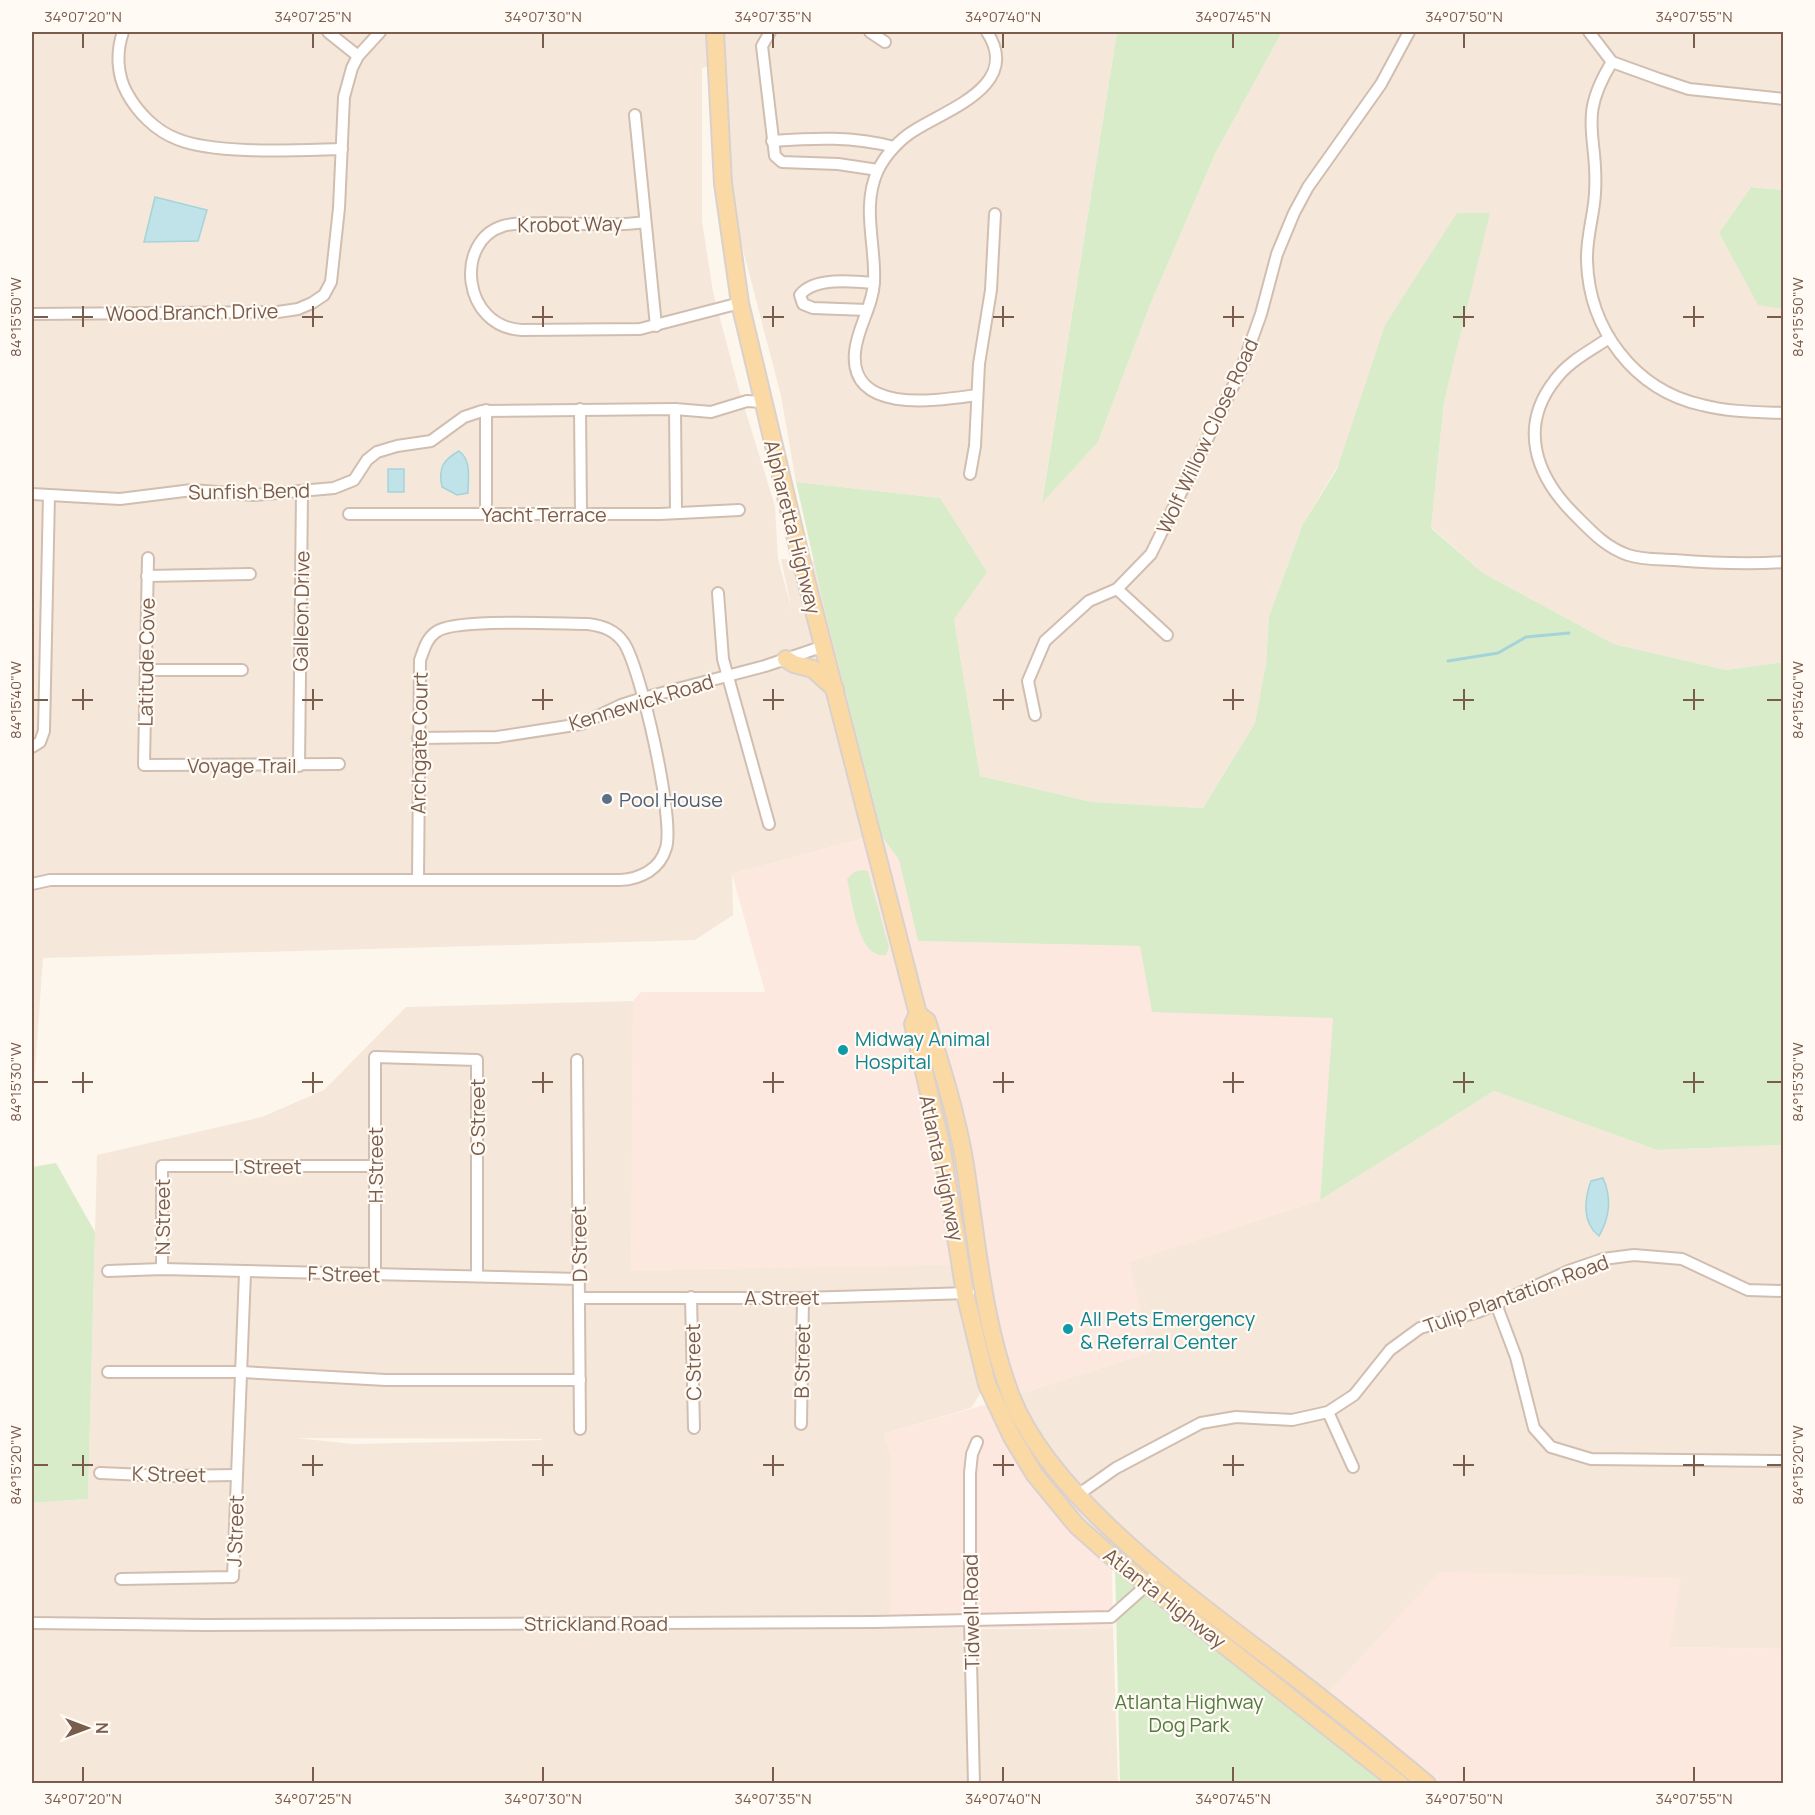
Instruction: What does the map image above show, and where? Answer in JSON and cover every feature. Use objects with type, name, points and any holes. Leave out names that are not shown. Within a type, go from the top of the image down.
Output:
[{"type":"main road","name":"Alpharetta Highway","points":[[715,32],[723,183],[740,303],[762,402],[918,1014]]},
{"type":"main road","points":[[786,659],[794,664],[813,669],[836,690]]},
{"type":"main road","name":"Atlanta Highway","points":[[1400,1784],[1077,1526],[1035,1475],[1012,1437],[989,1388],[965,1293],[942,1149],[913,1024],[918,1014],[927,1021],[952,1107],[964,1162],[995,1345],[1013,1400],[1041,1448],[1094,1513],[1159,1569],[1427,1784]]},
{"type":"street","points":[[123,32],[118,73],[124,87],[140,112],[169,135],[190,144],[235,148],[342,149]]},
{"type":"street","points":[[328,32],[358,56]]},
{"type":"street","name":"Wood Branch Drive","points":[[32,314],[278,312],[298,309],[324,295],[331,282],[344,96],[358,56],[380,32]]},
{"type":"street","points":[[770,32],[764,37],[762,46],[775,156],[782,162],[806,165],[838,164],[878,170]]},
{"type":"street","points":[[870,32],[885,42]]},
{"type":"street","points":[[977,395],[906,401],[883,396],[871,389],[861,378],[855,355],[858,334],[874,283],[870,224],[878,170],[894,147],[914,130],[970,99],[988,81],[994,67],[995,52],[987,32]]},
{"type":"street","name":"Wolf Willow Close Road","points":[[1035,715],[1028,681],[1045,641],[1089,602],[1117,589],[1151,554],[1235,384],[1252,342],[1277,254],[1294,213],[1308,187],[1381,84],[1409,32]]},
{"type":"street","points":[[1589,32],[1612,62],[1689,89],[1784,99]]},
{"type":"street","points":[[1612,62],[1597,87],[1590,125],[1595,193],[1587,258],[1593,304],[1609,338],[1646,381],[1672,395],[1723,410],[1784,413]]},
{"type":"street","points":[[635,115],[656,326]]},
{"type":"street","points":[[772,141],[840,137],[867,140],[894,147]]},
{"type":"street","points":[[970,474],[975,446],[977,395],[990,290],[995,214]]},
{"type":"street","name":"Krobot Way","points":[[645,222],[520,223],[501,227],[484,238],[476,251],[473,264],[473,288],[484,314],[499,325],[514,329],[640,329],[740,303]]},
{"type":"street","points":[[867,310],[813,308],[803,304],[800,295],[807,287],[820,284],[874,283]]},
{"type":"street","points":[[1609,338],[1566,368],[1555,379],[1539,411],[1535,443],[1537,457],[1556,496],[1605,544],[1632,556],[1740,565],[1784,562]]},
{"type":"street","name":"Sunfish Bend","points":[[32,494],[120,499],[192,490],[254,495],[286,490],[302,492],[345,486],[354,480],[367,460],[377,452],[434,440],[464,417],[486,410],[675,409],[711,412],[747,402],[762,402]]},
{"type":"street","points":[[580,409],[581,513]]},
{"type":"street","points":[[675,409],[676,512]]},
{"type":"street","points":[[486,410],[486,514]]},
{"type":"street","name":"Galleon Drive","points":[[299,766],[302,492]]},
{"type":"street","points":[[32,747],[40,742],[44,731],[49,495]]},
{"type":"street","name":"Yacht Terrace","points":[[349,514],[739,510]]},
{"type":"street","name":"Latitude Cove","points":[[144,765],[148,558]]},
{"type":"street","points":[[147,576],[250,574]]},
{"type":"street","points":[[1117,589],[1167,635]]},
{"type":"street","points":[[718,593],[723,659],[769,824]]},
{"type":"street","name":"Archgate Court","points":[[32,884],[50,880],[418,880],[620,880],[641,876],[653,869],[664,854],[668,830],[656,750],[643,698],[627,649],[616,634],[606,628],[588,624],[466,624],[437,631],[426,642],[420,660],[418,880]]},
{"type":"street","name":"Kennewick Road","points":[[418,738],[497,737],[581,724],[643,698],[727,676],[824,646]]},
{"type":"street","points":[[147,669],[242,670]]},
{"type":"street","name":"Voyage Trail","points":[[144,765],[339,764]]},
{"type":"street","name":"H Street","points":[[375,1057],[375,1274]]},
{"type":"street","name":"G Street","points":[[375,1057],[477,1060],[477,1276]]},
{"type":"street","name":"D Street","points":[[577,1059],[580,1429]]},
{"type":"street","name":"I Street","points":[[162,1166],[374,1166]]},
{"type":"street","name":"N Street","points":[[162,1166],[162,1269]]},
{"type":"street","name":"Tulip Plantation Road","points":[[1080,1494],[1116,1468],[1201,1424],[1236,1417],[1292,1420],[1328,1412],[1354,1395],[1390,1350],[1420,1328],[1478,1312],[1571,1270],[1604,1259],[1634,1255],[1682,1259],[1748,1290],[1784,1291]]},
{"type":"street","name":"F Street","points":[[108,1271],[162,1269],[245,1273],[580,1279]]},
{"type":"street","points":[[241,1372],[245,1273]]},
{"type":"street","name":"A Street","points":[[580,1298],[803,1298],[985,1293]]},
{"type":"street","name":"C Street","points":[[691,1297],[694,1428]]},
{"type":"street","name":"B Street","points":[[801,1424],[803,1298]]},
{"type":"street","points":[[1496,1304],[1516,1357],[1534,1428],[1551,1447],[1591,1459],[1784,1461]]},
{"type":"street","points":[[108,1372],[241,1372],[386,1380],[580,1380]]},
{"type":"street","name":"J Street","points":[[120,1580],[233,1577],[241,1372]]},
{"type":"street","points":[[1328,1412],[1353,1467]]},
{"type":"street","name":"Tidwell Road","points":[[974,1784],[970,1621],[970,1473],[972,1454],[977,1442]]},
{"type":"street","name":"K Street","points":[[100,1473],[167,1476],[237,1475]]},
{"type":"street","name":"Strickland Road","points":[[32,1623],[206,1625],[970,1621],[1111,1617],[1148,1584],[1159,1569]]},
{"type":"shaded area","points":[[32,32],[1117,32],[1042,502],[1098,442],[1150,305],[1215,154],[1282,32],[1783,32],[1783,190],[1751,187],[1719,233],[1758,304],[1783,309],[1783,662],[1726,670],[1614,644],[1483,573],[1431,527],[1444,402],[1489,213],[1303,524],[1269,616],[1266,663],[1255,723],[1203,808],[1092,802],[980,776],[954,619],[940,498],[796,482],[781,396],[735,219],[718,64],[702,68],[702,221],[713,292],[739,390],[775,506],[778,559],[792,611],[781,559],[814,561],[883,838],[876,835],[732,874],[733,915],[695,940],[43,958],[32,1113]]},
{"type":"shaded area","points":[[876,835],[883,838],[899,860],[918,941],[1140,946],[1334,1017],[1320,1200],[1129,1262],[1150,1352],[1001,1400],[962,1265],[631,1270],[633,1001],[641,992],[765,992],[732,874]]},
{"type":"shaded area","points":[[633,1001],[632,1270],[962,1264],[984,1388],[971,1408],[884,1434],[891,1456],[968,1629],[1113,1628],[1118,1783],[32,1784],[32,1503],[88,1499],[97,1155],[262,1117],[324,1090],[406,1007]],"holes":[[[297,1438],[541,1439],[352,1444]]]},
{"type":"shaded area","points":[[1494,1091],[1657,1150],[1783,1145],[1783,1649],[1669,1647],[1680,1578],[1305,1717],[1051,1506],[1012,1458],[1001,1400],[1150,1352],[1128,1262],[1320,1200]]},
{"type":"shaded area","points":[[1001,1400],[1012,1458],[1051,1506],[1112,1566],[1113,1628],[890,1628],[891,1456],[884,1434]]},
{"type":"shaded area","points":[[1440,1572],[1681,1578],[1669,1647],[1783,1649],[1783,1783],[1390,1783],[1305,1717]]},
{"type":"green space","points":[[1117,32],[1282,32],[1215,154],[1150,305],[1098,442],[1042,503]]},
{"type":"green space","points":[[1751,187],[1783,190],[1783,309],[1758,305],[1719,233]]},
{"type":"green space","points":[[1457,213],[1490,213],[1444,402],[1431,528],[1483,573],[1614,644],[1726,670],[1783,662],[1783,1145],[1657,1150],[1494,1091],[1320,1200],[1333,1018],[1152,1012],[1140,946],[918,941],[899,860],[883,838],[826,615],[796,482],[940,498],[987,572],[954,619],[980,776],[1092,802],[1203,808],[1255,723],[1266,663],[1269,616],[1303,524],[1337,469],[1385,325]]},
{"type":"green space","points":[[868,871],[889,947],[886,955],[876,954],[869,948],[854,913],[847,879],[854,872]]},
{"type":"green space","points":[[56,1163],[95,1232],[88,1499],[32,1503],[32,1167]]},
{"type":"green space","name":"Atlanta Highway Dog Park","points":[[1115,1564],[1392,1783],[1120,1783]]},
{"type":"water","points":[[155,197],[207,210],[198,241],[144,242]]},
{"type":"water","points":[[459,451],[466,459],[469,476],[468,493],[457,495],[442,487],[441,470],[446,461]]},
{"type":"water","points":[[388,469],[404,469],[404,492],[388,492]]},
{"type":"water","points":[[1603,1178],[1608,1193],[1609,1207],[1606,1222],[1599,1236],[1593,1231],[1587,1218],[1586,1203],[1591,1181]]},
{"type":"waterway","points":[[1448,661],[1498,653],[1526,637],[1569,633]]},
{"type":"place","name":"Pool House","points":[[607,799]]},
{"type":"place","name":"Midway Animal Hospital","points":[[843,1050]]},
{"type":"place","name":"All Pets Emergency & Referral Center","points":[[1068,1329]]}]
